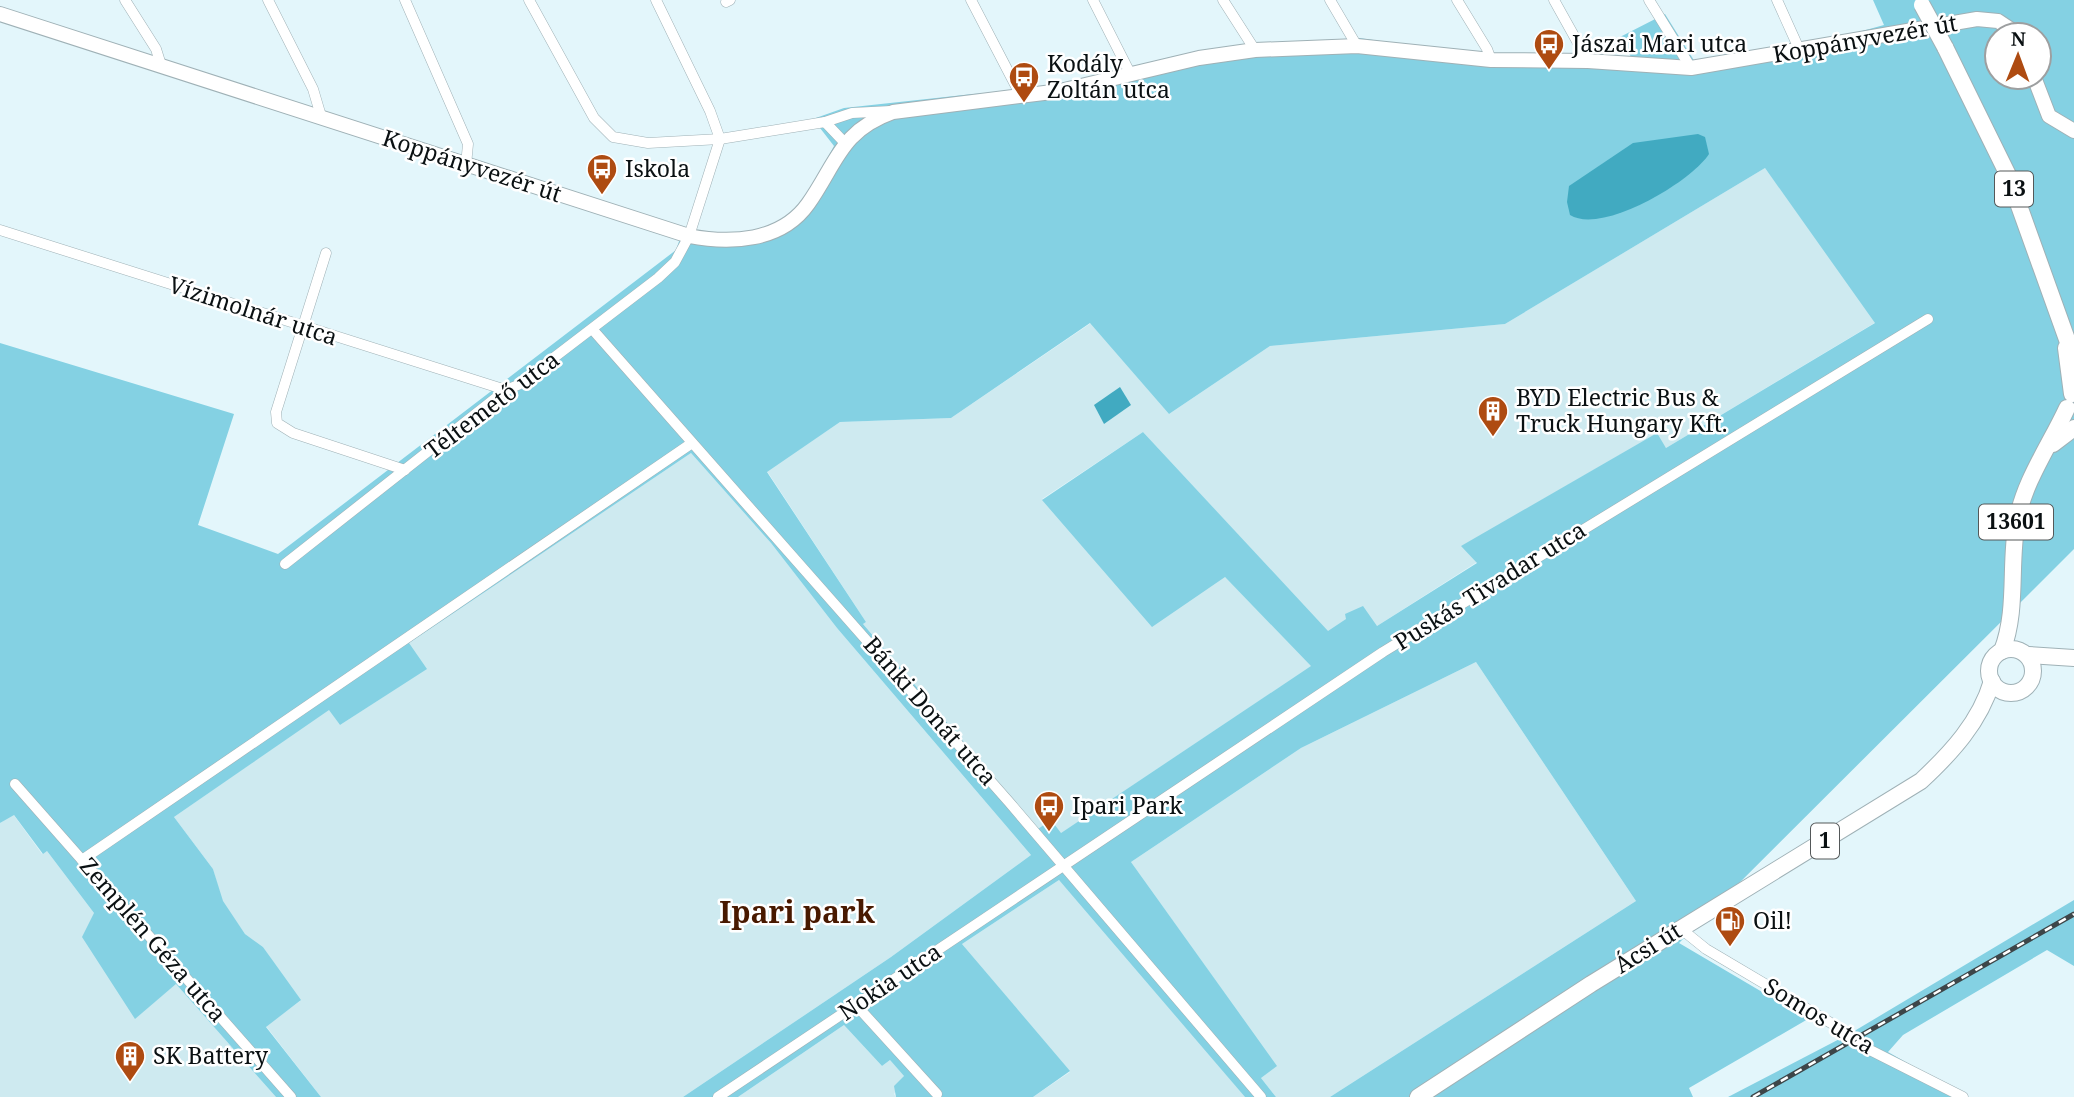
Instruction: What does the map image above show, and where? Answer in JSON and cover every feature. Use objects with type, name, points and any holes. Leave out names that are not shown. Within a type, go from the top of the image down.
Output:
[{"type":"main road","name":"13","points":[[1921,3],[2008,175],[2074,359]]},
{"type":"main road","name":"13","points":[[2066,339],[2074,426]]},
{"type":"main road","name":"13601","points":[[2025,653],[2016,633],[2012,602],[2014,543],[2020,505],[2071,398]]},
{"type":"main road","name":"13601","points":[[2048,448],[2074,426]]},
{"type":"main road","name":"13601","points":[[2002,650],[2012,602]]},
{"type":"main road","name":"1","points":[[1992,681],[1990,665],[2002,650],[2074,658]]},
{"type":"main road","points":[[2025,653],[2034,674]]},
{"type":"main road","name":"1","points":[[2007,692],[2025,689],[2034,674],[2074,658]]},
{"type":"main road","points":[[1992,681],[2007,692]]},
{"type":"main road","name":"Ácsi út","points":[[1974,721],[1992,681]]},
{"type":"main road","name":"Ácsi út","points":[[1418,1097],[1680,928],[1902,795],[1939,765],[1974,721],[2007,692]]},
{"type":"street","points":[[125,0],[156,49],[161,65]]},
{"type":"street","points":[[268,0],[313,89],[321,116]]},
{"type":"street","points":[[405,0],[468,144],[466,164]]},
{"type":"street","points":[[528,0],[594,118],[613,137],[634,143],[720,139],[825,122],[868,111],[893,112]]},
{"type":"street","points":[[656,0],[710,111],[720,139]]},
{"type":"street","points":[[971,0],[1021,96]]},
{"type":"street","points":[[1093,0],[1130,74]]},
{"type":"street","points":[[1223,0],[1255,51]]},
{"type":"street","points":[[1330,0],[1357,46]]},
{"type":"street","points":[[1457,0],[1487,48],[1491,60]]},
{"type":"street","points":[[1554,0],[1588,61]]},
{"type":"street","points":[[1649,0],[1691,68]]},
{"type":"street","points":[[1777,0],[1800,51]]},
{"type":"street","name":"Koppányvezér út","points":[[0,14],[689,236],[732,241],[775,231],[794,219],[807,205],[844,142],[866,124],[893,112],[1060,91],[1199,58],[1255,51],[1357,46],[1491,60],[1588,61],[1691,68],[1977,19],[1998,21]]},
{"type":"street","points":[[2039,91],[2049,116],[2074,131]]},
{"type":"street","points":[[825,122],[844,142]]},
{"type":"street","name":"Téltemető utca","points":[[285,564],[506,390],[518,385],[593,330],[668,270],[689,236],[720,139]]},
{"type":"street","name":"Vízimolnár utca","points":[[0,230],[506,390]]},
{"type":"street","points":[[326,253],[276,412],[277,423],[293,433],[405,470]]},
{"type":"street","name":"Puskás Tivadar utca","points":[[1063,867],[1383,652],[1928,319]]},
{"type":"street","name":"Bánki Donát utca","points":[[593,330],[937,719],[1261,1097]]},
{"type":"street","points":[[82,860],[692,443]]},
{"type":"street","name":"Zemplén Géza utca","points":[[15,784],[291,1097]]},
{"type":"street","name":"Nokia utca","points":[[718,1097],[1063,867]]},
{"type":"street","name":"Somos utca","points":[[1680,928],[1706,949],[1836,1026],[1868,1049],[1963,1097]]},
{"type":"street","points":[[856,1005],[937,1094]]},
{"type":"shaded area","points":[[1873,0],[2074,0],[2074,549],[1679,943],[1808,1019],[1689,1088],[1693,1097],[1330,1097],[1636,901],[1476,662],[1301,748],[1131,862],[1277,1066],[1261,1078],[1276,1097],[1245,1097],[1059,880],[962,944],[1070,1071],[1033,1097],[896,1097],[894,1086],[904,1076],[890,1060],[882,1066],[844,1025],[738,1097],[683,1097],[891,957],[1031,855],[837,628],[771,543],[691,453],[409,643],[427,669],[340,725],[329,710],[174,817],[213,869],[223,901],[245,934],[263,947],[301,1000],[266,1027],[321,1097],[276,1097],[176,984],[135,1019],[82,937],[94,913],[47,851],[43,854],[14,815],[0,823],[0,343],[234,414],[198,525],[278,554],[676,250],[684,227],[715,237],[769,228],[790,217],[803,203],[834,146],[813,119],[844,108],[1037,90],[1171,57],[1241,46],[1359,38],[1480,55],[1634,61],[1618,38],[1665,14],[1695,62],[1789,51],[1884,25]],"holes":[[[1765,168],[1875,323],[1666,448],[1657,433],[1461,546],[1477,563],[1377,626],[1363,606],[1345,614],[1346,619],[1328,631],[1143,432],[1042,500],[1152,627],[1225,577],[1311,666],[1061,833],[1051,820],[1038,829],[863,624],[866,622],[767,472],[840,422],[951,418],[1090,323],[1169,414],[1270,346],[1505,324]]]},
{"type":"shaded area","points":[[1698,134],[1705,137],[1709,154],[1666,191],[1623,212],[1603,218],[1584,219],[1570,215],[1567,202],[1569,186],[1633,143]]},
{"type":"shaded area","points":[[1765,168],[1876,322],[1666,448],[1656,434],[1462,546],[1477,562],[1377,626],[1345,614],[1347,619],[1328,632],[1143,432],[1042,499],[1225,577],[1312,666],[1061,833],[1038,829],[863,624],[866,622],[767,471],[840,422],[951,418],[1091,323],[1169,414],[1270,346],[1505,324]]},
{"type":"shaded area","points":[[1120,387],[1131,405],[1104,424],[1094,405]]},
{"type":"shaded area","points":[[691,453],[771,543],[837,628],[1031,855],[891,957],[683,1097],[321,1097],[266,1026],[300,1001],[263,947],[245,934],[222,901],[213,869],[174,817],[329,709],[340,725],[426,669],[408,643]]},
{"type":"shaded area","points":[[1476,662],[1636,901],[1330,1097],[1276,1097],[1261,1078],[1276,1066],[1131,862],[1301,748]]},
{"type":"shaded area","points":[[13,814],[42,854],[47,851],[94,913],[135,1018],[176,984],[276,1097],[0,1097],[0,823]]},
{"type":"shaded area","points":[[1059,880],[1130,958],[1245,1097],[1033,1097],[1070,1072],[962,944]]},
{"type":"shaded area","points":[[2074,900],[2074,966],[2047,950],[1903,1035],[1888,1052],[1967,1097],[1728,1097],[1851,1033]]},
{"type":"shaded area","points":[[844,1025],[882,1066],[890,1060],[904,1076],[894,1094],[896,1097],[738,1097]]},
{"type":"railway","points":[[1753,1097],[2074,914]]},
{"type":"place","name":"Jászai Mari utca","points":[[1549,71]]},
{"type":"place","name":"Kodály Zoltán utca","points":[[1024,104]]},
{"type":"place","name":"Iskola","points":[[602,196]]},
{"type":"place","name":"BYD Electric Bus & Truck Hungary Kft.","points":[[1493,438]]},
{"type":"place","name":"Ipari Park","points":[[1049,833]]},
{"type":"place","name":"Oil!","points":[[1730,948]]},
{"type":"place","name":"SK Battery","points":[[130,1083]]},
{"type":"district","name":"Ipari park","points":[[797,913]]}]
